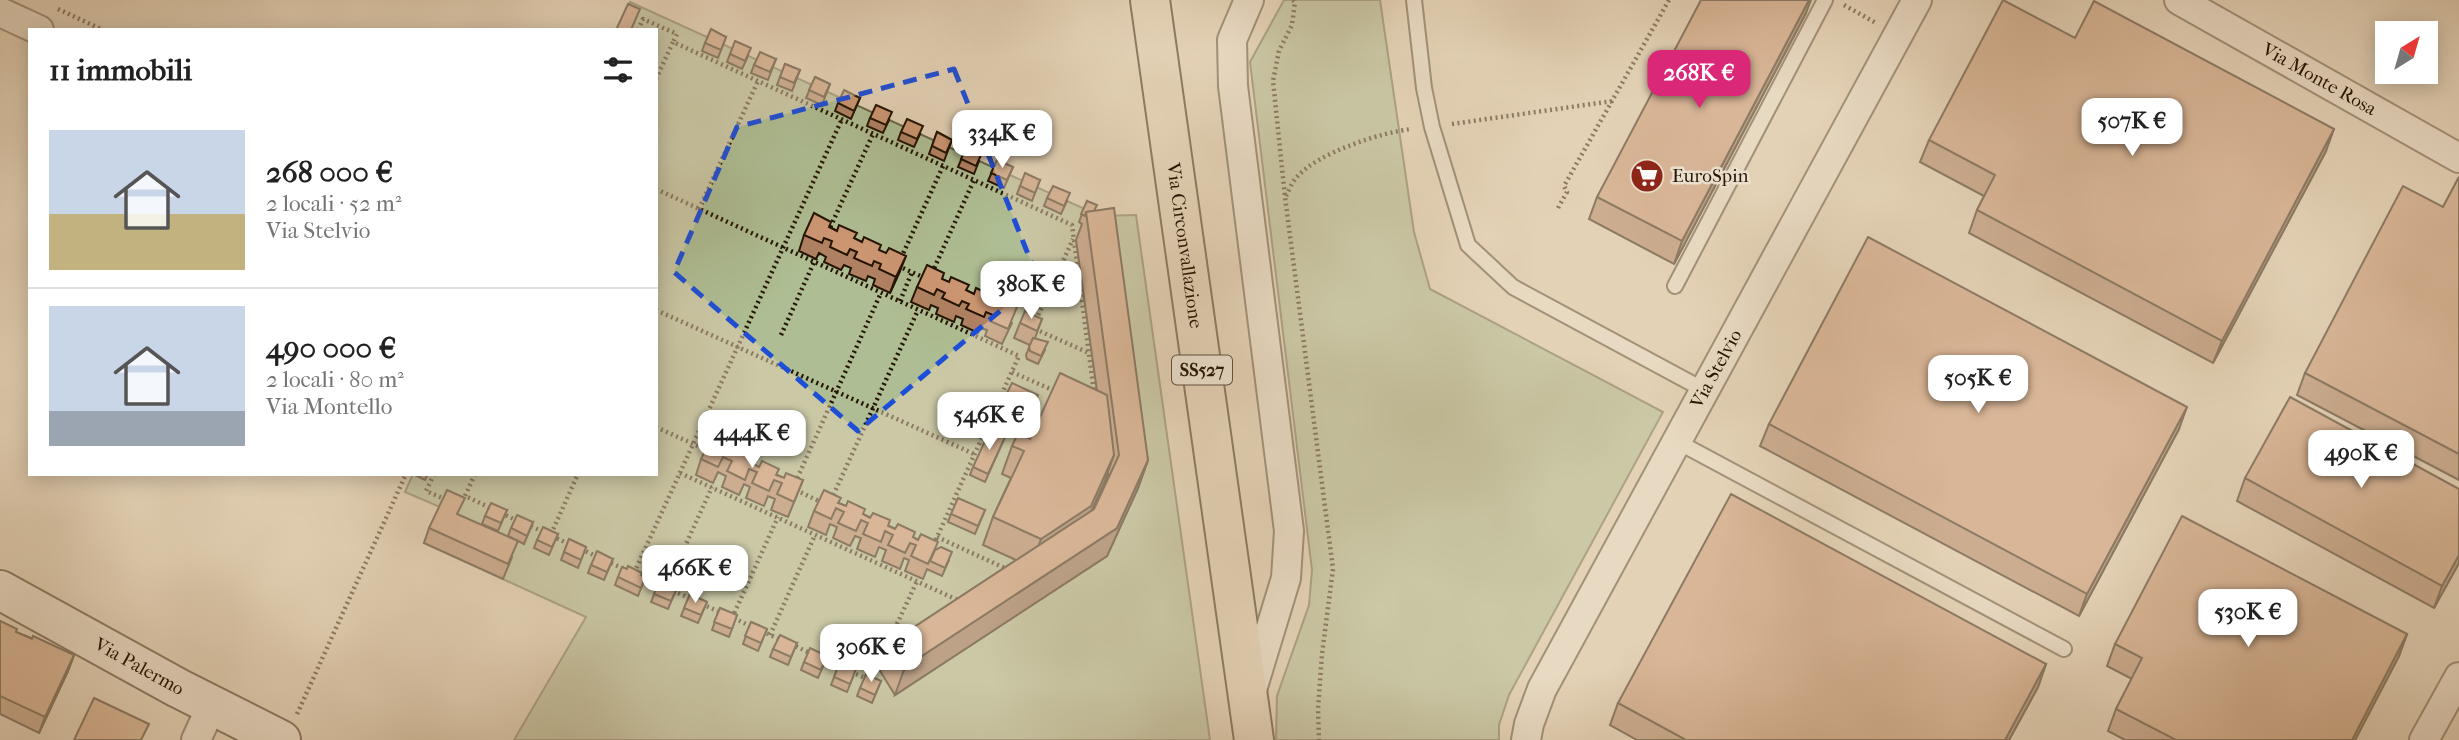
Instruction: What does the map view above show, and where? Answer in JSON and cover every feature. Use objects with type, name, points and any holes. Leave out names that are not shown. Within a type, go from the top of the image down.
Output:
[{"type":"main road","name":"Via Circonvallazione","points":[[1150,0],[1254,740]]},
{"type":"street","points":[[1249,0],[1232,40],[1233,86],[1289,531],[1286,578],[1249,699]]},
{"type":"street","name":"Via Stelvio","points":[[1526,740],[1529,723],[1542,689],[1917,0]]},
{"type":"street","name":"Via Monte Rosa","points":[[2179,0],[2459,158]]},
{"type":"street","points":[[0,12],[44,17]]},
{"type":"street","name":"Via Palermo","points":[[0,590],[212,705],[288,730]]},
{"type":"street","points":[[2424,740],[2459,677]]},
{"type":"street","points":[[196,740],[212,705]]},
{"type":"lane","points":[[1414,0],[1424,88],[1432,127],[1468,245],[1513,288],[1704,390]]},
{"type":"lane","points":[[1675,286],[1825,0]]},
{"type":"lane","points":[[1676,441],[2064,649]]},
{"type":"path","points":[[1293,0],[1292,25],[1279,51],[1273,81],[1285,197],[1333,569],[1322,654],[1319,740]]},
{"type":"path","points":[[1558,208],[1567,192],[1564,186],[1669,0]]},
{"type":"path","points":[[1834,0],[1899,34]]},
{"type":"path","points":[[44,17],[94,28]]},
{"type":"path","points":[[639,28],[643,19],[677,34],[658,75]]},
{"type":"path","points":[[673,42],[1072,225],[1095,398]]},
{"type":"path","points":[[699,209],[758,81]]},
{"type":"path","points":[[1285,197],[1297,177],[1309,167],[1338,151],[1383,134],[1613,100]]},
{"type":"path","points":[[634,573],[842,119]]},
{"type":"path","points":[[781,335],[873,134]]},
{"type":"path","points":[[943,166],[898,265],[929,280],[974,180]]},
{"type":"path","points":[[658,190],[1019,356],[930,551]]},
{"type":"path","points":[[827,233],[839,239]]},
{"type":"path","points":[[1073,237],[1032,327],[1089,353]]},
{"type":"path","points":[[900,301],[912,272]]},
{"type":"path","points":[[881,293],[792,489],[829,506],[918,310]]},
{"type":"path","points":[[658,311],[974,454]]},
{"type":"path","points":[[1012,372],[1060,394]]},
{"type":"path","points":[[658,428],[718,455]]},
{"type":"path","points":[[1087,524],[1106,483],[1104,471]]},
{"type":"path","points":[[680,473],[973,607]]},
{"type":"path","points":[[288,730],[405,476]]},
{"type":"path","points":[[433,476],[426,491],[449,501]]},
{"type":"path","points":[[460,506],[474,476]]},
{"type":"path","points":[[550,535],[577,476]]},
{"type":"path","points":[[666,588],[712,487]]},
{"type":"path","points":[[465,496],[865,678],[897,657]]},
{"type":"path","points":[[732,618],[778,517]]},
{"type":"path","points":[[770,635],[815,535]]},
{"type":"path","points":[[937,537],[1021,575]]},
{"type":"path","points":[[876,671],[916,581]]},
{"type":"highlighted area","points":[[954,69],[1038,279],[858,431],[674,272],[737,127]]},
{"type":"green space","points":[[1284,0],[1380,0],[1414,232],[1430,289],[1663,412],[1509,695],[1499,725],[1499,740],[1276,740],[1277,696],[1309,605],[1312,570],[1250,62]]},
{"type":"green space","points":[[630,2],[1100,216],[1136,215],[1210,740],[514,740],[586,617],[424,543],[440,507],[405,492],[412,476],[658,476],[658,28],[618,28]]},
{"type":"building","points":[[1701,0],[1809,0],[1682,241],[1597,197]]},
{"type":"building","points":[[2003,0],[2075,38],[2094,1],[2334,129],[2222,341],[1977,210],[1995,175],[1929,140]]},
{"type":"building","points":[[628,4],[640,9],[632,28],[617,28]]},
{"type":"building","points":[[711,29],[726,37],[721,50],[705,43]]},
{"type":"building","points":[[735,41],[751,48],[745,61],[730,54]]},
{"type":"building","points":[[760,52],[776,59],[770,72],[754,65]]},
{"type":"building","points":[[785,64],[800,70],[794,83],[780,77]]},
{"type":"building","points":[[815,77],[830,84],[824,97],[809,90]]},
{"type":"building","points":[[844,90],[860,98],[854,111],[838,103]]},
{"type":"building","points":[[876,105],[892,112],[886,125],[870,118]]},
{"type":"building","points":[[907,119],[923,126],[917,139],[901,132]]},
{"type":"building","points":[[937,132],[952,140],[946,153],[932,146]]},
{"type":"building","points":[[967,146],[982,153],[976,166],[961,159]]},
{"type":"building","points":[[997,160],[1013,167],[1007,180],[991,173]]},
{"type":"building","points":[[1025,173],[1040,180],[1035,193],[1020,186]]},
{"type":"building","points":[[2459,177],[2459,454],[2305,373],[2403,186],[2443,207]]},
{"type":"building","points":[[1053,186],[1070,193],[1064,206],[1047,198]]},
{"type":"building","points":[[1087,201],[1097,205],[1094,211],[1086,212],[1085,216],[1081,214]]},
{"type":"building","points":[[1114,208],[1148,460],[1117,528],[905,667],[890,643],[1094,509],[1119,455],[1086,212]]},
{"type":"building","points":[[814,213],[831,222],[829,227],[837,231],[839,225],[857,233],[854,238],[862,242],[864,237],[881,245],[879,250],[886,253],[889,248],[906,256],[896,277],[879,269],[881,264],[874,261],[872,266],[854,258],[857,252],[850,249],[847,255],[830,247],[832,241],[824,238],[822,243],[804,235]]},
{"type":"building","points":[[1868,237],[2187,407],[2087,594],[1769,424]]},
{"type":"building","points":[[927,265],[944,273],[942,279],[949,282],[951,277],[969,285],[966,290],[974,294],[976,288],[993,296],[991,301],[998,304],[1000,299],[1017,307],[1008,329],[990,321],[993,315],[986,312],[984,317],[966,309],[969,304],[962,301],[959,306],[942,298],[945,293],[937,289],[934,295],[917,287]]},
{"type":"building","points":[[1025,311],[1042,319],[1037,331],[1020,323]]},
{"type":"building","points":[[1033,338],[1048,342],[1041,356],[1030,351]]},
{"type":"building","points":[[1060,373],[1107,395],[1114,455],[1091,506],[1041,539],[993,517],[1024,451],[1012,446],[1018,433],[1030,439]]},
{"type":"building","points":[[1012,383],[1038,395],[1031,411],[1004,399]]},
{"type":"building","points":[[2290,397],[2459,489],[2459,555],[2442,586],[2245,478]]},
{"type":"building","points":[[990,430],[1005,437],[988,474],[973,467]]},
{"type":"building","points":[[711,438],[728,446],[726,451],[735,455],[737,450],[754,458],[752,463],[759,467],[762,461],[779,469],[776,475],[784,478],[786,473],[803,480],[794,502],[777,494],[782,483],[774,480],[769,491],[752,483],[757,472],[749,469],[745,480],[727,471],[732,461],[723,457],[718,467],[701,459]]},
{"type":"building","points":[[447,490],[465,498],[457,514],[518,541],[508,564],[429,528]]},
{"type":"building","points":[[824,490],[841,498],[838,503],[846,506],[848,501],[865,509],[863,514],[870,518],[873,513],[890,520],[888,526],[895,529],[898,524],[915,532],[913,537],[918,540],[921,534],[938,542],[928,564],[911,556],[916,545],[910,543],[905,553],[888,545],[893,535],[885,531],[881,542],[863,534],[868,523],[861,520],[856,531],[838,523],[844,512],[836,508],[831,519],[814,511]]},
{"type":"building","points":[[1731,494],[2046,664],[2005,740],[1686,740],[1618,703]]},
{"type":"building","points":[[958,498],[985,510],[978,526],[951,514]]},
{"type":"building","points":[[491,503],[507,510],[501,523],[485,516]]},
{"type":"building","points":[[517,515],[533,522],[527,536],[511,528]]},
{"type":"building","points":[[2182,516],[2407,634],[2352,740],[2176,740],[2116,709],[2142,658],[2115,644]]},
{"type":"building","points":[[543,527],[558,534],[552,547],[537,540]]},
{"type":"building","points":[[569,539],[586,547],[581,560],[564,552]]},
{"type":"building","points":[[941,547],[952,552],[945,568],[930,561],[935,550]]},
{"type":"building","points":[[597,551],[613,559],[607,572],[591,565]]},
{"type":"building","points":[[628,566],[642,573],[645,578],[641,588],[618,577],[622,567],[627,569]]},
{"type":"building","points":[[660,580],[677,588],[671,601],[654,594]]},
{"type":"building","points":[[690,594],[707,602],[701,615],[684,608]]},
{"type":"building","points":[[720,608],[737,615],[732,629],[714,622]]},
{"type":"building","points":[[0,621],[17,629],[16,632],[32,639],[33,636],[74,655],[45,717],[0,696]]},
{"type":"building","points":[[751,622],[767,629],[761,643],[745,636]]},
{"type":"building","points":[[780,635],[797,643],[791,657],[773,649]]},
{"type":"building","points":[[810,648],[827,656],[821,670],[804,662]]},
{"type":"building","points":[[840,662],[856,669],[850,684],[834,677]]},
{"type":"building","points":[[866,674],[881,681],[875,695],[860,688]]},
{"type":"building","points":[[94,698],[149,724],[141,740],[74,740]]},
{"type":"place","name":"EuroSpin","points":[[1647,176]]}]
